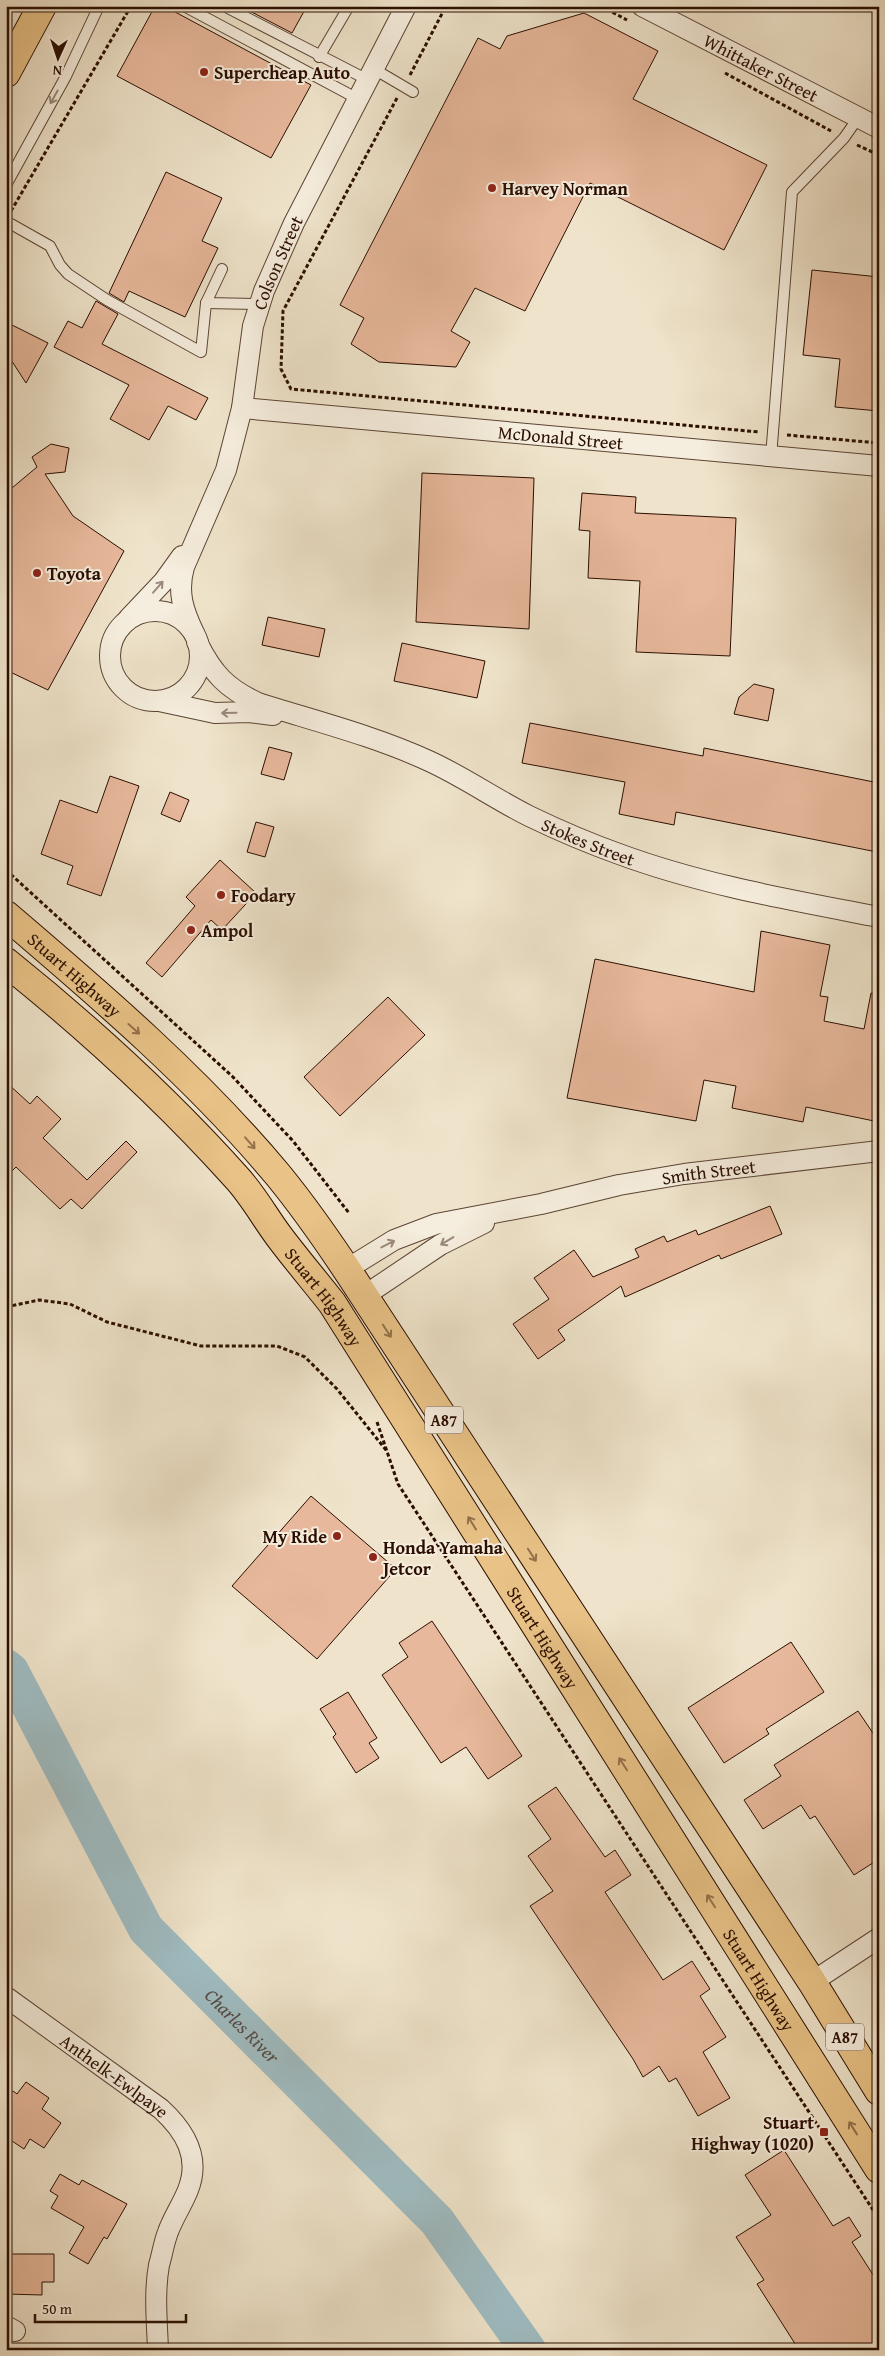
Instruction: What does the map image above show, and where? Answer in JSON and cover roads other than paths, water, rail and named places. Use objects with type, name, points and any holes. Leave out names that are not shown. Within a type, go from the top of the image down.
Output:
[{"type":"highway","points":[[6,73],[42,6]]},
{"type":"highway","name":"Stuart Highway","points":[[6,915],[71,971],[166,1058],[240,1132],[313,1221],[347,1269],[812,1982],[879,2091]]},
{"type":"highway","name":"Stuart Highway","points":[[6,962],[108,1050],[186,1124],[237,1178],[321,1289],[339,1314],[879,2169]]},
{"type":"highway","points":[[321,1289],[347,1269]]},
{"type":"highway","points":[[339,1314],[364,1296]]},
{"type":"highway","points":[[777,2006],[812,1982]]},
{"type":"street","name":"Colson Street","points":[[196,638],[185,613],[180,591],[184,567],[226,470],[242,408],[250,347],[259,304],[294,222],[406,6]]},
{"type":"street","name":"Whittaker Street","points":[[642,6],[879,128]]},
{"type":"street","name":"McDonald Street","points":[[242,408],[879,466]]},
{"type":"street","name":"Colson Street","points":[[124,623],[164,581],[197,537]]},
{"type":"street","points":[[164,612],[182,620],[196,638],[213,670],[232,689],[258,703],[312,721],[249,712],[216,713],[159,701],[148,701],[128,692],[114,675],[110,654],[112,642],[124,623],[142,613],[164,612]]},
{"type":"street","points":[[159,701],[179,694],[188,687],[195,676],[199,664],[196,638]]},
{"type":"street","name":"Stokes Street","points":[[312,721],[384,743],[411,754],[449,771],[529,816],[578,838],[651,866],[754,893],[879,917]]},
{"type":"street","name":"Smith Street","points":[[347,1269],[376,1250],[415,1231],[444,1223],[541,1204],[619,1185],[684,1174],[879,1151]]},
{"type":"street","name":"Smith Street","points":[[364,1296],[460,1233],[485,1222],[541,1204]]},
{"type":"street","points":[[812,1982],[879,1938]]},
{"type":"street","name":"Anthelk-Ewlpaye","points":[[6,1997],[161,2109],[178,2124],[188,2141],[192,2158],[192,2174],[189,2189],[168,2232],[159,2267],[156,2302],[158,2350]]},
{"type":"lane","points":[[6,185],[66,76],[99,6]]},
{"type":"lane","points":[[184,6],[358,99]]},
{"type":"lane","points":[[224,6],[319,56],[408,89]]},
{"type":"lane","points":[[319,56],[349,6]]},
{"type":"lane","points":[[771,457],[792,192],[844,138],[858,118]]},
{"type":"lane","points":[[8,222],[50,246],[60,265],[68,274],[107,300],[201,352],[206,303],[222,269]]},
{"type":"lane","points":[[206,303],[259,304]]},
{"type":"waterway","name":"Charles River","points":[[6,1667],[11,1671],[146,1929],[437,2221],[528,2350]]},
{"type":"place","name":"Supercheap Auto","points":[[204,72]]},
{"type":"place","name":"Harvey Norman","points":[[492,188]]},
{"type":"place","name":"Toyota","points":[[37,573]]},
{"type":"place","name":"Foodary","points":[[221,895]]},
{"type":"place","name":"Ampol","points":[[191,930]]},
{"type":"place","name":"My Ride","points":[[337,1536]]},
{"type":"place","name":"Honda Yamaha Jetcor","points":[[373,1557]]},
{"type":"place","name":"Stuart Highway (1020)","points":[[824,2132]]}]
